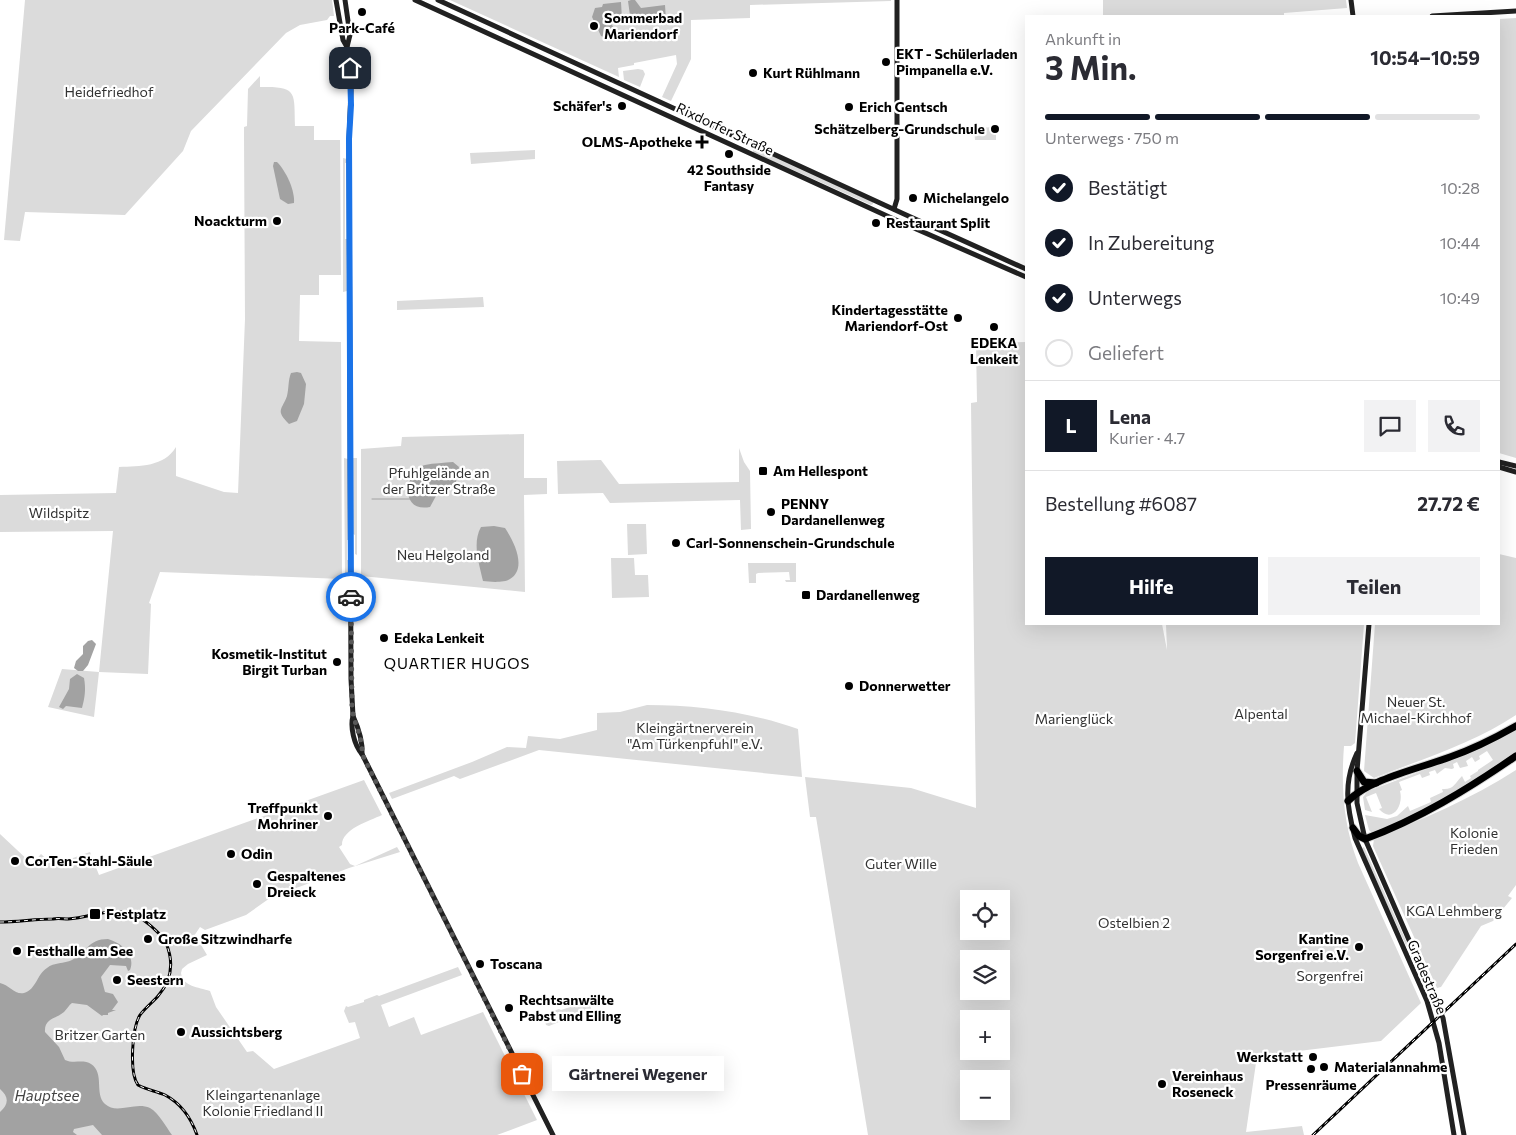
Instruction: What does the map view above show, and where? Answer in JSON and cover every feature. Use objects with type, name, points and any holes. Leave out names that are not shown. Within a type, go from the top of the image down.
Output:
[{"type":"highway","points":[[1348,801],[1356,793],[1379,782],[1477,746],[1516,726]]},
{"type":"highway","points":[[1353,828],[1364,839],[1440,805],[1516,756]]},
{"type":"highway","points":[[1357,771],[1364,782],[1379,782]]},
{"type":"street","points":[[336,0],[343,40],[347,47]]},
{"type":"street","points":[[346,0],[350,35],[347,47],[351,90],[349,139],[351,679],[353,716],[351,721],[358,750],[362,754],[553,1135]]},
{"type":"street","name":"Rixdorfer Straße","points":[[415,0],[424,2],[1025,277]]},
{"type":"street","name":"Rixdorfer Straße","points":[[438,0],[1025,269]]},
{"type":"street","points":[[894,209],[897,202],[897,0]]},
{"type":"street","points":[[1351,0],[1353,15]]},
{"type":"street","points":[[1449,15],[1516,11]]},
{"type":"street","points":[[872,208],[876,201]]},
{"type":"street","points":[[1500,462],[1516,466]]},
{"type":"street","points":[[1500,467],[1516,472]]},
{"type":"street","name":"Gradestraße","points":[[1369,625],[1357,771],[1356,793],[1358,814],[1364,839],[1443,1018],[1464,1135]]},
{"type":"street","name":"Gradestraße","points":[[1359,748],[1349,773],[1348,801],[1353,828],[1360,852],[1427,1001],[1439,1043],[1454,1135]]},
{"type":"green space","name":"Heidefriedhof","points":[[25,0],[332,0],[334,16],[330,16],[327,20],[300,25],[286,33],[191,131],[183,151],[125,215],[25,212],[20,241],[4,240]]},
{"type":"green space","name":"Sommerbad Mariendorf","points":[[450,0],[891,1],[750,5],[750,18],[691,20],[691,59],[671,101],[662,97],[677,64],[676,55],[618,68],[619,77]]},
{"type":"green space","points":[[1103,0],[1346,0],[1347,8],[1284,13],[1284,15],[1103,15]]},
{"type":"green space","points":[[1516,18],[1516,458],[1500,453],[1500,19]]},
{"type":"green space","points":[[643,70],[645,74],[640,87],[624,80],[623,71]]},
{"type":"green space","name":"Wildspitz","points":[[260,76],[260,87],[281,88],[291,93],[294,98],[295,126],[314,126],[314,140],[340,140],[341,275],[319,275],[319,295],[300,295],[299,341],[341,342],[342,579],[160,572],[149,603],[151,604],[148,674],[99,672],[113,531],[0,532],[0,495],[116,493],[119,467],[143,466],[158,462],[171,454],[176,447],[176,476],[224,492],[238,493],[245,319],[244,127],[247,126],[248,89]]},
{"type":"green space","points":[[996,127],[996,140],[975,140],[974,128]]},
{"type":"green space","points":[[753,146],[873,202],[873,204],[871,205],[753,152]]},
{"type":"green space","points":[[535,150],[535,159],[471,164],[470,153]]},
{"type":"green space","points":[[343,158],[347,159],[347,163],[345,163],[345,239],[347,239],[347,291],[343,292]]},
{"type":"green space","points":[[483,297],[484,307],[397,310],[397,301]]},
{"type":"green space","points":[[1025,342],[1025,625],[1162,625],[1167,650],[1166,625],[1364,625],[1355,743],[1351,746],[1344,746],[1343,791],[1346,820],[1358,863],[1421,1003],[1381,1041],[1257,1056],[1246,1132],[1302,1126],[1304,1135],[868,1135],[816,817],[810,817],[805,777],[911,788],[976,808],[971,403],[977,402],[976,343]]},
{"type":"green space","name":"Pfuhlgelände an der Britzer Straße","points":[[524,434],[524,478],[547,478],[547,494],[524,495],[525,592],[361,576],[361,449],[401,446],[402,437]]},
{"type":"green space","points":[[739,448],[744,462],[750,471],[751,529],[741,530],[740,500],[610,503],[603,493],[558,494],[557,461],[601,460],[619,484],[739,482]]},
{"type":"green space","points":[[344,458],[348,459],[349,540],[347,540],[347,560],[349,560],[349,575],[345,576]]},
{"type":"green space","points":[[352,458],[357,458],[357,555],[355,554],[355,535],[353,534]]},
{"type":"green space","points":[[627,524],[646,524],[647,554],[628,555]]},
{"type":"green space","name":"Neuer St. Michael-Kirchhof","points":[[1500,554],[1516,558],[1516,715],[1464,743],[1374,778],[1364,771],[1375,625],[1500,625]]},
{"type":"green space","points":[[611,558],[634,558],[635,575],[648,575],[649,597],[612,598]]},
{"type":"green space","points":[[748,563],[796,563],[796,582],[786,582],[785,580],[790,580],[789,572],[758,573],[756,574],[756,583],[749,583]]},
{"type":"green space","points":[[62,669],[99,672],[94,717],[48,707]]},
{"type":"green space","name":"Kleingärtnerverein \"Am Türkenpfuhl\" e.V.","points":[[647,705],[685,706],[742,714],[798,729],[802,777],[539,750],[460,779],[454,776],[392,799],[389,793],[507,747],[526,748],[528,736],[560,739],[597,730],[597,713],[620,712]]},
{"type":"green space","points":[[1516,729],[1516,752],[1499,764],[1410,816],[1372,833],[1369,830],[1365,815],[1387,819],[1397,816],[1408,806],[1410,811],[1431,802],[1430,798],[1443,792],[1442,789],[1454,786],[1462,776],[1465,782],[1471,778],[1470,776],[1493,760],[1487,751],[1479,756],[1480,759],[1475,762],[1472,757],[1466,761],[1468,766],[1460,768],[1457,762],[1453,764],[1454,768],[1452,769],[1445,768],[1437,774],[1435,770],[1429,772],[1430,775],[1422,778],[1420,774],[1399,782],[1402,790],[1400,791],[1399,807],[1392,814],[1388,815],[1379,809],[1382,808],[1376,793],[1366,797],[1372,812],[1365,810],[1363,797],[1368,791],[1462,756]]},
{"type":"green space","points":[[1516,770],[1516,885],[1508,896],[1512,898],[1493,921],[1481,926],[1441,987],[1437,988],[1373,846],[1374,839],[1464,799]]},
{"type":"green space","name":"Britzer Garten","points":[[364,780],[382,815],[351,830],[346,834],[342,845],[339,847],[350,864],[355,866],[397,847],[400,852],[349,868],[270,898],[246,915],[205,930],[200,927],[194,936],[207,955],[182,969],[182,978],[192,986],[210,991],[216,1007],[247,1052],[253,1051],[274,1069],[360,1038],[355,1022],[349,1023],[344,1011],[346,1006],[364,1002],[364,1000],[377,995],[379,996],[458,967],[462,975],[381,1005],[389,1027],[414,1017],[421,1035],[483,1012],[537,1120],[497,1135],[0,1135],[0,834],[32,864],[41,854],[53,865],[90,852],[99,875]]},
{"type":"green space","points":[[1364,847],[1429,995],[1370,868],[1362,848]]},
{"type":"green space","points":[[589,999],[591,1009],[549,1026],[546,1025],[545,1014],[570,1007],[571,1004]]},
{"type":"water","points":[[635,0],[641,8],[665,5],[666,20],[631,23],[628,1]]},
{"type":"water","points":[[621,2],[622,19],[612,20],[612,25],[618,34],[616,39],[601,36],[592,17],[595,8],[602,7],[603,4]]},
{"type":"water","points":[[274,162],[277,162],[287,176],[293,192],[294,203],[288,204],[280,199],[273,166]]},
{"type":"water","points":[[291,373],[301,373],[306,384],[304,404],[297,421],[289,424],[282,416],[281,410],[287,396]]},
{"type":"water","points":[[453,462],[459,467],[455,487],[442,495],[436,496],[430,507],[420,507],[413,504],[409,498],[409,482],[418,468],[428,464]]},
{"type":"water","points":[[494,526],[505,528],[508,533],[517,554],[518,568],[510,579],[497,582],[483,581],[477,553],[478,533],[481,527]]},
{"type":"water","points":[[92,640],[96,644],[88,665],[83,671],[78,671],[74,668],[76,661],[83,654],[83,646]]},
{"type":"water","points":[[77,674],[84,678],[85,682],[82,708],[66,706],[63,709],[59,707],[69,689],[70,679]]},
{"type":"water","name":"Hauptsee","points":[[108,939],[122,946],[131,959],[130,970],[128,971],[126,966],[110,965],[101,977],[105,992],[113,994],[118,1002],[112,1010],[116,1010],[102,1016],[87,1005],[72,1003],[64,1012],[48,1021],[45,1032],[59,1047],[65,1060],[88,1063],[95,1068],[99,1078],[100,1095],[105,1104],[115,1108],[144,1106],[150,1108],[172,1135],[102,1135],[93,1125],[74,1129],[73,1132],[77,1135],[0,1135],[0,1112],[7,1100],[0,1089],[0,983],[18,993],[24,993],[31,989],[41,974],[50,966],[72,960],[96,941]]},
{"type":"waterway","points":[[372,499],[410,499]]},
{"type":"railway","points":[[0,922],[68,919],[101,913],[121,912],[140,918],[161,936],[169,950],[171,964],[169,977],[163,990],[142,1012],[137,1021],[133,1040],[133,1071],[138,1085],[165,1095],[181,1107],[189,1117],[197,1135]]},
{"type":"railway","points":[[1313,1135],[1516,944]]},
{"type":"way so far","points":[[351,597],[352,708],[362,754],[522,1074]]},
{"type":"place","name":"Park-Café","points":[[362,12]]},
{"type":"place","name":"Sommerbad Mariendorf","points":[[594,26]]},
{"type":"place","name":"EKT - Schülerladen Pimpanella e.V.","points":[[886,62]]},
{"type":"place","name":"Kurt Rühlmann","points":[[753,73]]},
{"type":"place","name":"Schäfer's","points":[[622,106]]},
{"type":"place","name":"Erich Gentsch","points":[[849,107]]},
{"type":"place","name":"Schätzelberg-Grundschule","points":[[995,129]]},
{"type":"place","name":"OLMS-Apotheke","points":[[702,142]]},
{"type":"place","name":"42 Southside Fantasy","points":[[729,154]]},
{"type":"place","name":"Michelangelo","points":[[913,198]]},
{"type":"place","name":"Noackturm","points":[[277,221]]},
{"type":"place","name":"Restaurant Split","points":[[876,223]]},
{"type":"place","name":"Kindertagesstätte Mariendorf-Ost","points":[[958,318]]},
{"type":"place","name":"EDEKA Lenkeit","points":[[994,327]]},
{"type":"place","name":"Am Hellespont","points":[[763,471]]},
{"type":"place","name":"PENNY Dardanellenweg","points":[[771,512]]},
{"type":"place","name":"Carl-Sonnenschein-Grundschule","points":[[676,543]]},
{"type":"place","name":"Dardanellenweg","points":[[806,595]]},
{"type":"place","name":"Edeka Lenkeit","points":[[384,638]]},
{"type":"place","name":"Kosmetik-Institut Birgit Turban","points":[[337,662]]},
{"type":"place","name":"Donnerwetter","points":[[849,686]]},
{"type":"place","name":"Treffpunkt Mohriner","points":[[328,816]]},
{"type":"place","name":"Odin","points":[[231,854]]},
{"type":"place","name":"CorTen-Stahl-Säule","points":[[15,861]]},
{"type":"place","name":"Gespaltenes Dreieck","points":[[257,884]]},
{"type":"place","name":"Festplatz","points":[[95,914]]},
{"type":"place","name":"Große Sitzwindharfe","points":[[148,939]]},
{"type":"place","name":"Kantine Sorgenfrei e.V.","points":[[1359,947]]},
{"type":"place","name":"Festhalle am See","points":[[17,951]]},
{"type":"place","name":"Toscana","points":[[480,964]]},
{"type":"place","name":"Seestern","points":[[117,980]]},
{"type":"place","name":"Rechtsanwälte Pabst und Elling","points":[[509,1008]]},
{"type":"place","name":"Aussichtsberg","points":[[181,1032]]},
{"type":"place","name":"Werkstatt","points":[[1313,1057]]},
{"type":"place","name":"Materialannahme","points":[[1324,1067]]},
{"type":"place","name":"Pressenräume","points":[[1311,1069]]},
{"type":"place","name":"Gärtnerei Wegener","points":[[522,1074]]},
{"type":"place","name":"Vereinhaus Roseneck","points":[[1162,1084]]},
{"type":"district","name":"QUARTIER HUGOS","points":[[457,664]]},
{"type":"route","points":[[350,68],[351,597]]},
{"type":"park label","name":"Neu Helgoland","points":[[443,555]]},
{"type":"park label","name":"Alpental","points":[[1261,714]]},
{"type":"park label","name":"Marienglück","points":[[1074,719]]},
{"type":"park label","name":"Kolonie Frieden","points":[[1474,842]]},
{"type":"park label","name":"Guter Wille","points":[[901,864]]},
{"type":"park label","name":"KGA Lehmberg","points":[[1454,911]]},
{"type":"park label","name":"Ostelbien 2","points":[[1134,923]]},
{"type":"park label","name":"Sorgenfrei","points":[[1330,976]]},
{"type":"park label","name":"Kleingartenanlage Kolonie Friedland II","points":[[263,1104]]}]
